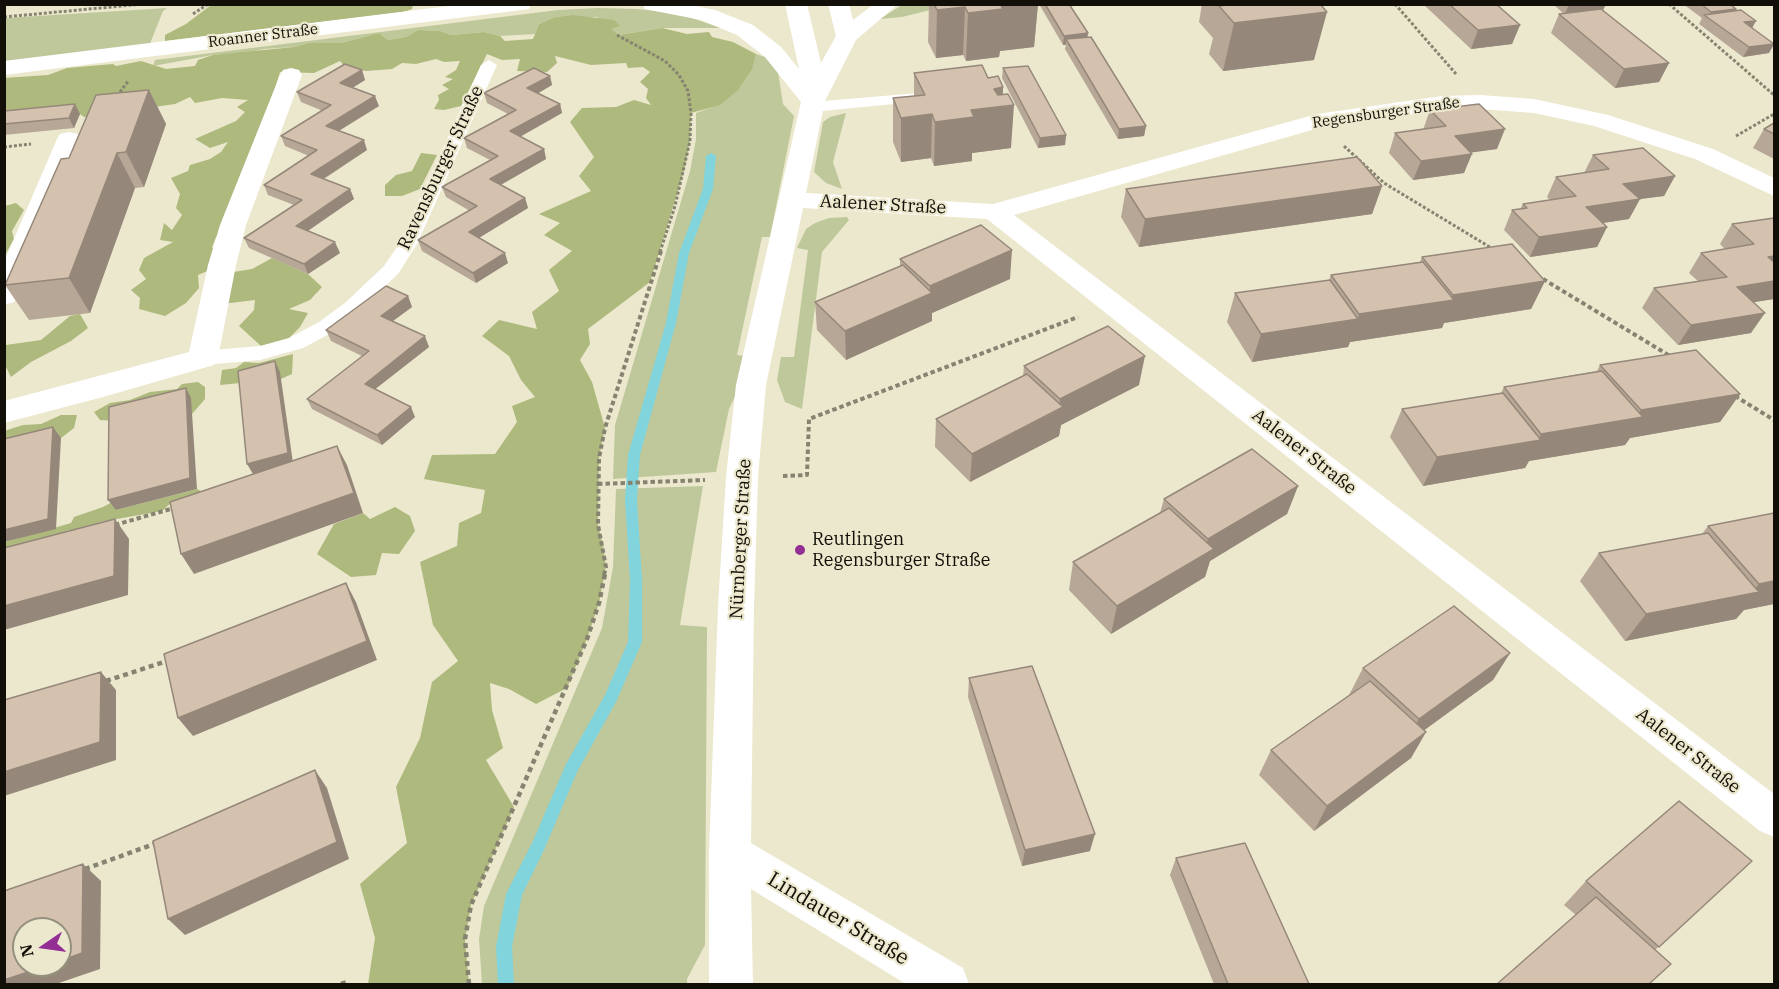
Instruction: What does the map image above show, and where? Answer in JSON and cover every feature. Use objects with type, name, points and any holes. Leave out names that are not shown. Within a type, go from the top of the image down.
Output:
[{"type":"street","name":"Roanner Straße","points":[[4,68],[521,4]]},
{"type":"street","points":[[653,4],[707,15],[745,30],[773,52],[812,104]]},
{"type":"street","name":"Nürnberger Straße","points":[[796,4],[810,62],[812,104]]},
{"type":"street","points":[[838,4],[847,36]]},
{"type":"street","name":"Nürnberger Straße","points":[[730,984],[732,726],[742,477],[751,385],[812,104],[847,36],[888,4]]},
{"type":"street","points":[[203,358],[222,265],[233,225],[291,75]]},
{"type":"street","name":"Regensburger Straße","points":[[994,212],[1317,121],[1442,103],[1480,102],[1534,106],[1600,120],[1704,154],[1774,188]]},
{"type":"street","points":[[4,296],[69,139]]},
{"type":"street","name":"Aalener Straße","points":[[791,200],[994,212],[1774,818]]},
{"type":"street","name":"Ravensburger Straße","points":[[4,412],[203,358]]},
{"type":"street","name":"Lindauer Straße","points":[[730,853],[947,984]]},
{"type":"lane","name":"Ravensburger Straße","points":[[203,358],[260,353],[296,343],[326,327],[352,308],[391,270],[408,244],[489,65]]},
{"type":"lane","points":[[812,104],[919,98]]},
{"type":"path","points":[[4,16],[143,4]]},
{"type":"path","points":[[1395,4],[1480,102]]},
{"type":"path","points":[[1669,4],[1774,95]]},
{"type":"path","points":[[469,984],[465,939],[471,905],[587,639],[599,603],[606,567],[598,525],[599,458],[605,428],[675,206],[690,141],[691,113],[688,91],[679,75],[665,61],[617,35]]},
{"type":"path","points":[[116,98],[147,51]]},
{"type":"path","points":[[1704,154],[1774,114]]},
{"type":"path","points":[[1317,121],[1384,183],[1494,249]]},
{"type":"path","points":[[1534,274],[1674,359]]},
{"type":"path","points":[[783,476],[807,475],[809,419],[1113,303]]},
{"type":"path","points":[[1734,395],[1774,420]]},
{"type":"path","points":[[598,484],[742,477]]},
{"type":"path","points":[[108,526],[175,508]]},
{"type":"path","points":[[96,684],[180,657]]},
{"type":"path","points":[[78,871],[165,840]]},
{"type":"path","points":[[341,984],[347,982]]},
{"type":"green space","points":[[211,5],[413,5],[412,9],[403,12],[165,41],[165,35],[186,24]]},
{"type":"green space","points":[[902,5],[950,5],[902,17],[880,19]]},
{"type":"green space","points":[[167,8],[163,11],[147,51],[5,68],[5,18]]},
{"type":"green space","points":[[638,9],[680,14],[721,28],[662,28],[617,35],[597,17],[581,18],[572,15],[555,17],[539,24],[535,34],[500,36],[484,32],[451,35],[440,31],[418,30],[406,37],[388,40],[379,33],[341,43],[308,43],[294,47],[213,55],[153,66],[155,60],[558,10]]},
{"type":"green space","points":[[572,15],[614,20],[620,26],[611,29],[618,35],[662,28],[687,34],[709,32],[712,37],[733,42],[756,54],[752,69],[738,90],[720,105],[691,113],[690,141],[684,171],[650,282],[588,329],[590,344],[580,360],[592,382],[605,428],[599,458],[598,525],[606,567],[599,603],[567,688],[536,704],[509,689],[490,683],[492,710],[503,748],[486,760],[514,807],[471,905],[465,939],[469,984],[368,984],[375,938],[360,884],[407,843],[396,787],[420,738],[432,682],[458,661],[433,625],[420,562],[457,546],[459,523],[481,513],[485,490],[424,479],[432,455],[495,454],[517,422],[512,406],[535,397],[521,380],[509,356],[482,336],[499,320],[537,329],[532,312],[559,291],[549,270],[572,251],[544,235],[560,223],[539,214],[591,191],[579,176],[594,157],[570,122],[582,108],[616,107],[634,100],[651,105],[646,98],[648,89],[640,82],[650,72],[643,67],[628,68],[626,63],[591,65],[555,56],[557,63],[547,72],[517,71],[520,59],[502,60],[487,54],[461,106],[444,110],[434,109],[439,100],[438,95],[449,89],[442,85],[453,79],[445,77],[456,70],[460,61],[444,62],[436,59],[416,64],[402,63],[392,69],[366,71],[345,67],[340,61],[314,73],[280,72],[233,225],[216,237],[212,247],[222,265],[198,275],[199,288],[186,303],[165,316],[139,309],[140,298],[131,290],[146,279],[139,270],[144,258],[173,242],[160,240],[164,223],[172,230],[182,215],[176,208],[180,194],[171,178],[188,171],[190,165],[210,159],[221,152],[228,142],[210,148],[195,139],[236,121],[245,112],[237,107],[248,100],[222,98],[195,103],[190,97],[175,104],[84,117],[80,114],[5,121],[4,78],[48,75],[67,68],[113,64],[116,66],[141,61],[166,69],[195,66],[198,60],[213,55],[294,47],[308,43],[341,43],[379,33],[388,40],[406,37],[418,30],[440,31],[451,35],[484,32],[500,36],[505,41],[533,39],[539,24],[555,17]]},
{"type":"green space","points":[[756,54],[765,57],[778,72],[783,104],[794,116],[770,237],[762,237],[737,355],[745,356],[742,382],[729,409],[716,472],[613,479],[615,425],[690,171],[696,139],[696,113],[718,105],[750,69]]},
{"type":"green space","points":[[846,113],[833,162],[842,189],[826,183],[814,172],[823,122],[830,117]]},
{"type":"green space","points":[[421,153],[437,155],[420,189],[402,196],[385,196],[385,185],[396,175],[412,171]]},
{"type":"green space","points":[[16,203],[24,210],[12,231],[14,239],[5,255],[5,206]]},
{"type":"green space","points":[[847,217],[849,220],[822,252],[802,409],[785,402],[777,380],[781,357],[794,357],[808,250],[797,248],[806,229],[815,223],[829,218]]},
{"type":"green space","points":[[272,258],[308,274],[322,287],[310,300],[289,309],[308,313],[300,327],[287,340],[261,346],[239,326],[254,310],[255,300],[214,305],[221,274],[252,269]]},
{"type":"green space","points":[[80,314],[88,328],[71,341],[31,362],[11,377],[5,365],[6,345],[41,340],[70,316]]},
{"type":"green space","points":[[293,354],[292,374],[281,379],[220,385],[222,370],[236,368],[244,362],[259,363]]},
{"type":"green space","points":[[198,382],[205,387],[205,399],[192,414],[116,421],[100,420],[94,412],[110,403],[130,400],[150,392],[177,389],[182,384]]},
{"type":"green space","points":[[61,415],[77,415],[74,428],[61,438],[5,451],[4,431],[23,425],[41,424]]},
{"type":"green space","points":[[703,486],[680,625],[707,627],[705,945],[687,979],[687,984],[482,984],[479,939],[484,906],[602,628],[613,567],[616,489]]},
{"type":"green space","points":[[197,489],[203,492],[172,502],[162,511],[100,522],[79,534],[69,530],[5,551],[5,542],[71,523],[74,517],[116,500],[116,510]]},
{"type":"green space","points":[[395,507],[410,516],[415,531],[399,554],[382,553],[376,575],[351,577],[317,554],[334,524],[363,513],[370,519]]},
{"type":"building","points":[[934,4],[1000,4],[1003,9],[968,13],[965,7],[937,10]]},
{"type":"building","points":[[1045,4],[1069,4],[1088,33],[1064,36]]},
{"type":"building","points":[[1320,4],[1327,12],[1234,23],[1219,6]]},
{"type":"building","points":[[1449,4],[1496,4],[1520,25],[1478,30]]},
{"type":"building","points":[[1701,4],[1730,4],[1736,9],[1711,12]]},
{"type":"building","points":[[1601,9],[1669,63],[1624,69],[1559,14]]},
{"type":"building","points":[[1741,10],[1756,21],[1744,22],[1774,44],[1749,47],[1704,15]]},
{"type":"building","points":[[1091,37],[1146,126],[1119,129],[1066,39]]},
{"type":"building","points":[[345,64],[362,70],[340,83],[375,96],[326,126],[364,140],[311,174],[350,189],[296,226],[335,242],[304,264],[244,238],[302,200],[264,185],[317,150],[281,136],[331,105],[297,92]]},
{"type":"building","points":[[982,65],[988,78],[998,76],[1003,87],[994,89],[998,95],[1008,94],[1014,105],[971,110],[974,117],[935,122],[932,114],[901,118],[893,98],[925,95],[914,73]]},
{"type":"building","points":[[1028,66],[1066,135],[1040,138],[1003,68]]},
{"type":"building","points":[[534,68],[550,76],[527,88],[560,104],[510,131],[544,149],[490,179],[525,198],[469,232],[505,253],[473,273],[418,240],[477,206],[442,187],[498,156],[464,138],[516,110],[484,93]]},
{"type":"building","points":[[149,90],[126,152],[117,153],[69,278],[5,285],[61,159],[69,158],[96,95]]},
{"type":"building","points":[[75,104],[69,118],[4,124],[4,111]]},
{"type":"building","points":[[1479,104],[1505,129],[1455,136],[1472,154],[1421,161],[1395,133],[1446,126],[1430,110]]},
{"type":"building","points":[[1774,123],[1774,134],[1764,129]]},
{"type":"building","points":[[1643,148],[1675,176],[1623,184],[1640,199],[1586,207],[1607,227],[1539,237],[1512,210],[1527,208],[1523,204],[1576,196],[1556,177],[1609,169],[1593,155]]},
{"type":"building","points":[[1357,157],[1382,186],[1145,219],[1126,189]]},
{"type":"building","points":[[1774,218],[1774,256],[1768,257],[1774,262],[1774,281],[1737,287],[1765,313],[1691,325],[1654,288],[1727,277],[1701,253],[1754,244],[1732,224]]},
{"type":"building","points":[[981,225],[1012,250],[930,286],[900,259]]},
{"type":"building","points":[[1512,244],[1545,281],[1453,295],[1422,257]]},
{"type":"building","points":[[1423,262],[1454,300],[1359,314],[1331,275]]},
{"type":"building","points":[[903,265],[932,293],[845,331],[815,302]]},
{"type":"building","points":[[1330,280],[1358,319],[1261,334],[1235,293]]},
{"type":"building","points":[[386,286],[408,296],[381,316],[425,336],[365,384],[411,407],[377,435],[307,399],[369,351],[326,330]]},
{"type":"building","points":[[1108,326],[1145,356],[1060,399],[1024,366]]},
{"type":"building","points":[[1696,350],[1740,394],[1641,410],[1600,365]]},
{"type":"building","points":[[275,361],[288,453],[247,464],[238,371]]},
{"type":"building","points":[[1602,371],[1643,417],[1541,434],[1504,387]]},
{"type":"building","points":[[1027,374],[1063,407],[972,454],[936,419]]},
{"type":"building","points":[[186,388],[190,478],[108,500],[109,407]]},
{"type":"building","points":[[1503,393],[1541,440],[1437,457],[1402,409]]},
{"type":"building","points":[[53,427],[48,519],[4,530],[4,439]]},
{"type":"building","points":[[337,446],[354,493],[181,554],[170,502]]},
{"type":"building","points":[[1252,449],[1298,486],[1208,539],[1164,499]]},
{"type":"building","points":[[1169,508],[1214,549],[1117,606],[1073,562]]},
{"type":"building","points":[[1774,513],[1774,581],[1759,584],[1708,526]]},
{"type":"building","points":[[115,519],[114,576],[4,606],[4,548]]},
{"type":"building","points":[[1708,533],[1759,592],[1646,614],[1599,553]]},
{"type":"building","points":[[346,583],[367,641],[178,718],[164,654]]},
{"type":"building","points":[[1454,606],[1510,653],[1419,719],[1363,668]]},
{"type":"building","points":[[1032,666],[1095,834],[1025,850],[969,678]]},
{"type":"building","points":[[101,672],[100,742],[4,772],[4,700]]},
{"type":"building","points":[[1370,681],[1426,732],[1327,806],[1271,750]]},
{"type":"building","points":[[315,770],[337,842],[168,919],[153,841]]},
{"type":"building","points":[[1679,801],[1752,861],[1659,947],[1586,881]]},
{"type":"building","points":[[1245,843],[1309,984],[1228,984],[1176,858]]},
{"type":"building","points":[[83,864],[82,953],[72,957],[72,917],[12,917],[13,977],[4,980],[4,891]]},
{"type":"building","points":[[1596,897],[1671,964],[1649,984],[1497,984]]},
{"type":"waterway","points":[[506,984],[504,947],[514,894],[539,845],[571,769],[611,698],[635,642],[636,580],[631,500],[634,455],[671,323],[684,253],[708,189],[711,156]]},
{"type":"place","name":"Reutlingen Regensburger Straße","points":[[800,550]]}]
